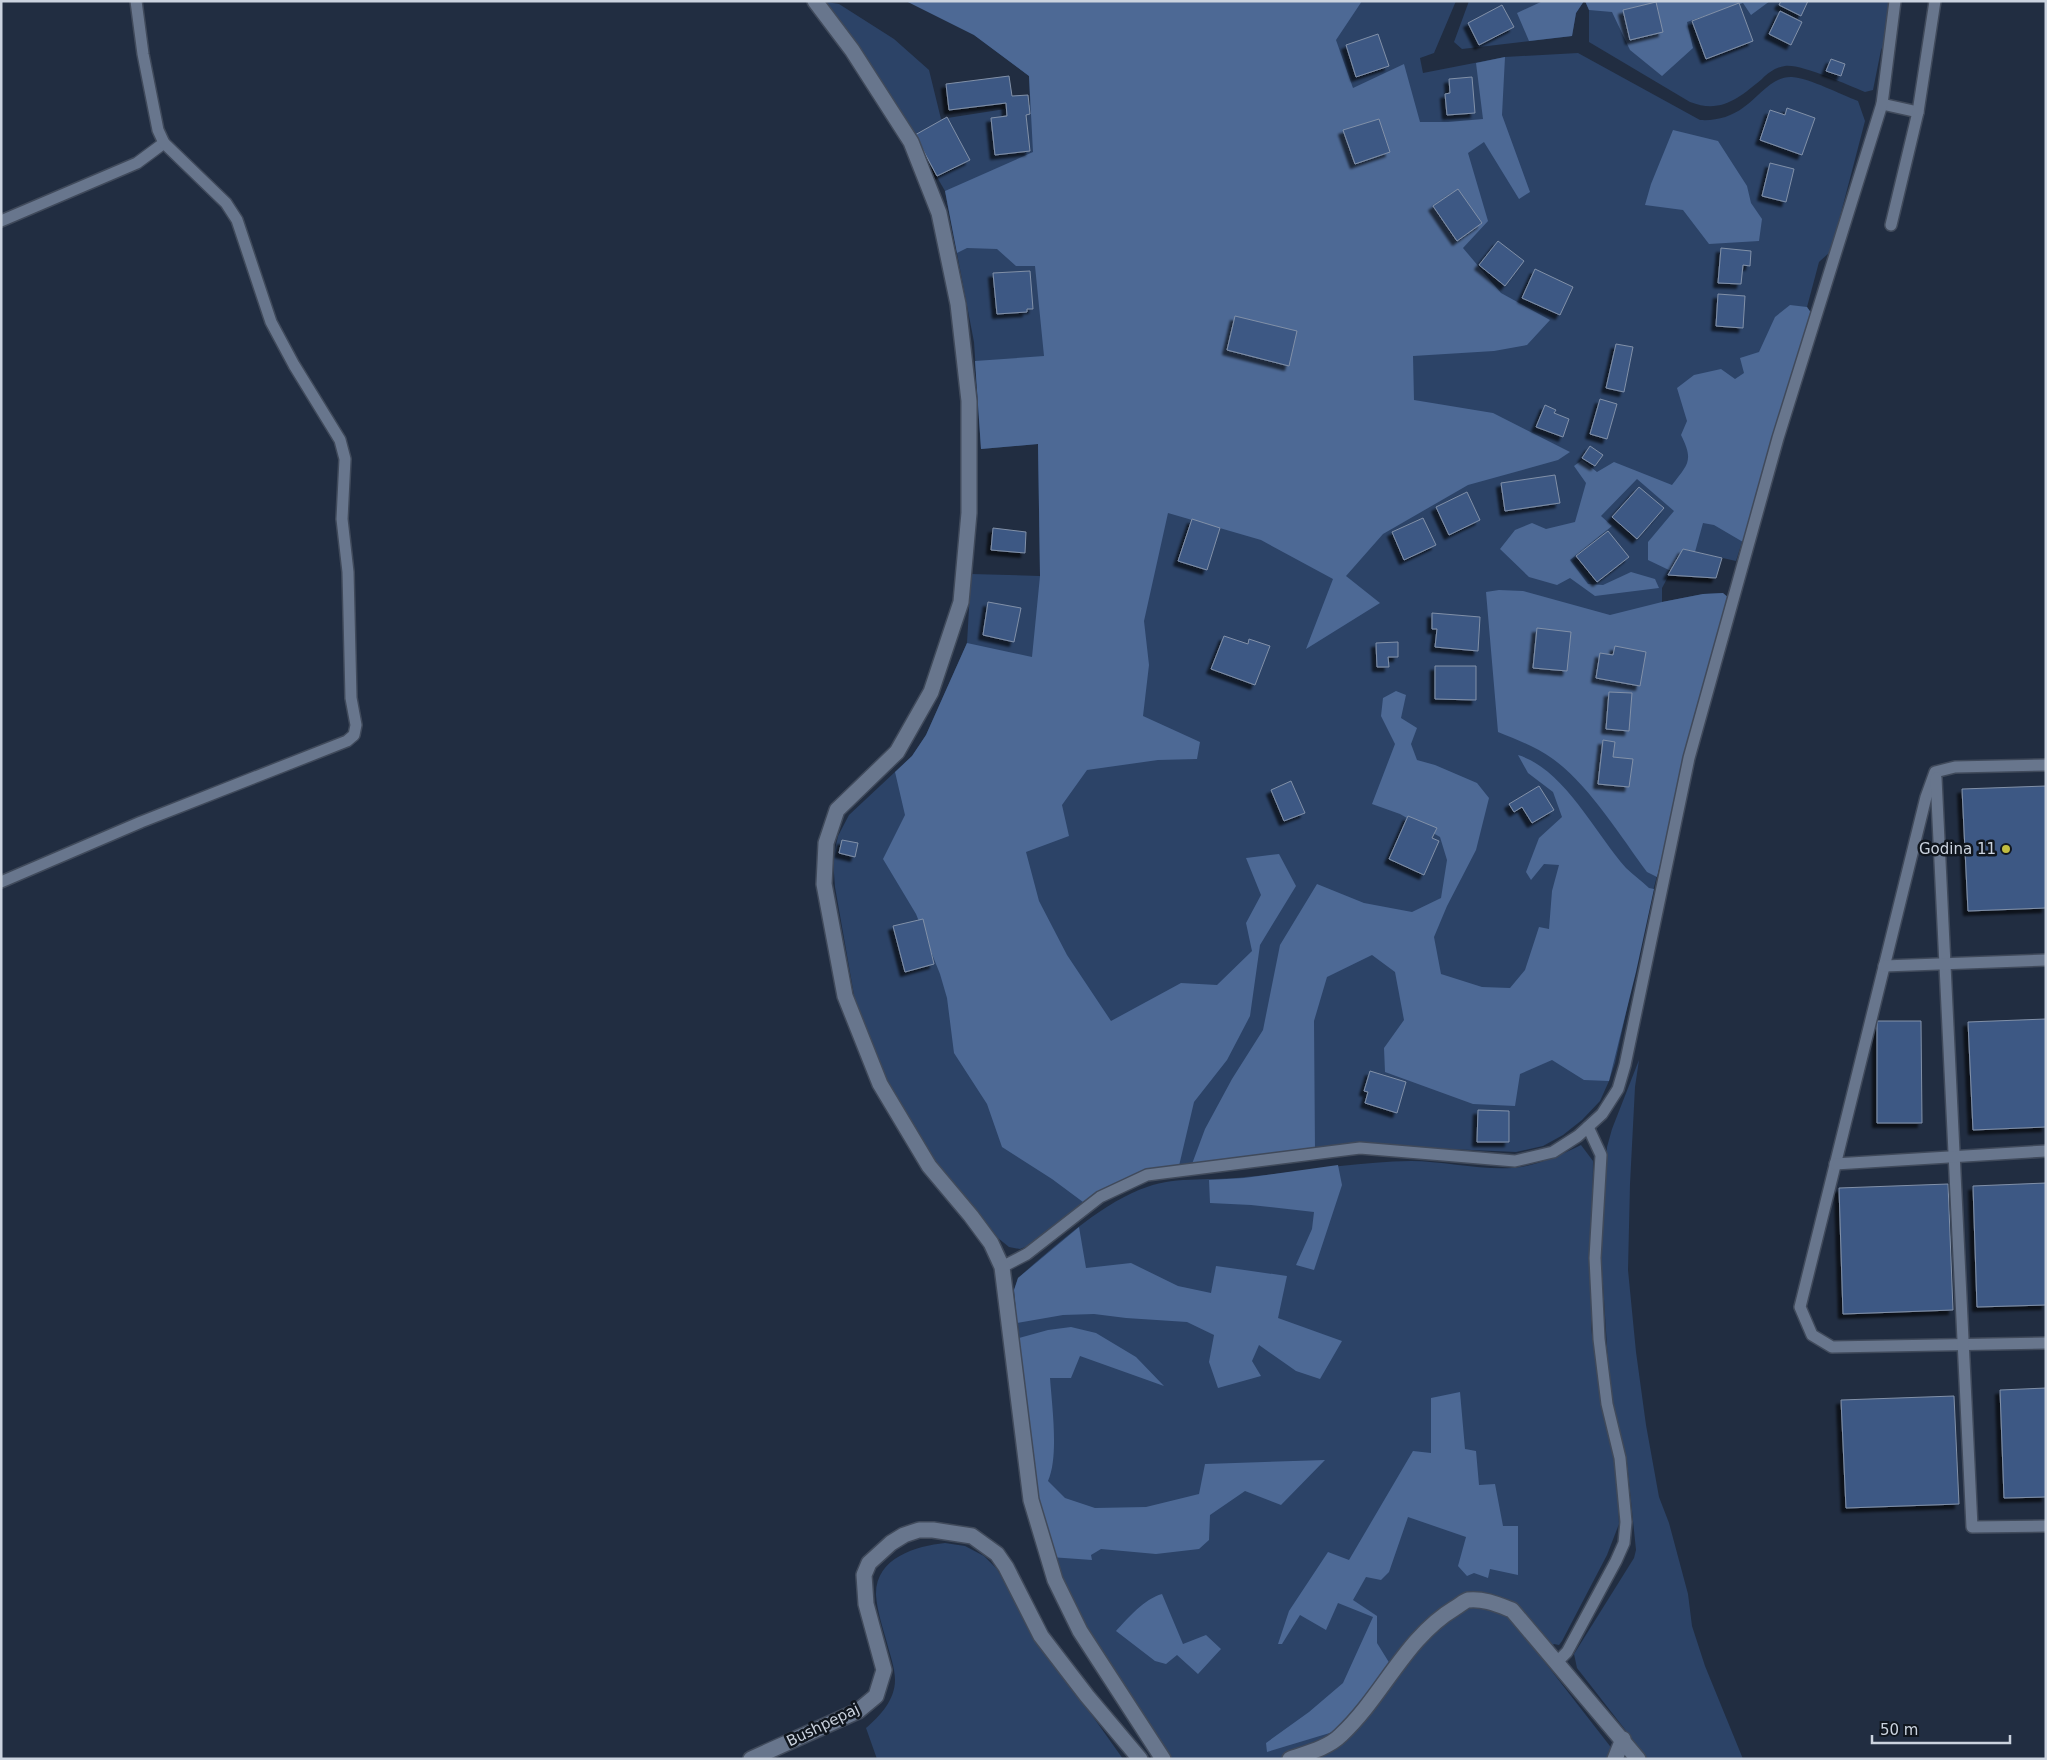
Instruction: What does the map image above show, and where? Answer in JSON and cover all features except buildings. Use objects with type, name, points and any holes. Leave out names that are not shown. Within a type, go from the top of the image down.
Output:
[{"type":"street","points":[[816,1],[852,50],[911,142],[939,213],[958,304],[969,401],[969,513],[960,602],[931,692],[897,752],[837,810],[826,843],[824,884],[845,996],[880,1084],[929,1166],[991,1243],[1002,1267],[1031,1500],[1055,1580],[1080,1631],[1163,1759]]},
{"type":"street","name":"Bushpepaj","points":[[752,1759],[858,1711],[876,1696],[884,1670],[866,1604],[864,1575],[870,1563],[890,1543],[904,1535],[919,1530],[956,1532],[972,1536],[997,1554],[1006,1567],[1042,1636],[1093,1704],[1140,1759]]},
{"type":"street","points":[[1290,1759],[1320,1748],[1340,1736],[1380,1690],[1407,1651],[1444,1614],[1468,1600],[1492,1602],[1512,1610],[1638,1759]]},
{"type":"street","points":[[1615,1759],[1623,1739]]},
{"type":"lane","points":[[1,882],[141,822],[347,742],[354,735],[356,725],[351,698],[348,572],[342,519],[345,460],[340,440],[294,365],[271,322],[237,220],[226,203],[164,143],[158,130],[143,54],[136,1]]},
{"type":"lane","points":[[1002,1267],[1027,1254],[1100,1197],[1147,1175],[1360,1148],[1515,1162],[1553,1152],[1588,1127],[1602,1114],[1618,1089],[1625,1065],[1689,758],[1778,438],[1882,104],[1895,1]]},
{"type":"lane","points":[[1891,224],[1918,112],[1935,1]]},
{"type":"lane","points":[[1882,104],[1918,112]]},
{"type":"lane","points":[[1,221],[138,163],[164,143]]},
{"type":"lane","points":[[1935,772],[1955,767],[2046,765]]},
{"type":"lane","points":[[1935,772],[1972,1527],[2046,1526]]},
{"type":"lane","points":[[1935,772],[1926,797],[1800,1307],[1812,1335],[1832,1348],[2046,1344]]},
{"type":"lane","points":[[1884,966],[2046,960]]},
{"type":"lane","points":[[1557,1662],[1567,1652],[1616,1561],[1624,1543],[1626,1522],[1620,1458],[1608,1404],[1599,1339],[1595,1258],[1601,1155],[1588,1127]]},
{"type":"lane","points":[[1835,1164],[2046,1151]]},
{"type":"shaded area","points":[[821,1],[839,4],[894,39],[929,70],[941,119],[1030,105],[1029,76],[974,35],[906,1],[1456,1],[1434,53],[1420,58],[1423,73],[1505,57],[1578,53],[1700,120],[1712,120],[1729,116],[1750,103],[1772,83],[1792,77],[1825,87],[1858,101],[1865,121],[1831,251],[1819,262],[1807,307],[1814,317],[1736,561],[1683,549],[1662,588],[1662,602],[1703,594],[1723,593],[1717,641],[1650,903],[1615,1063],[1600,1101],[1582,1120],[1563,1135],[1543,1146],[1516,1152],[1361,1145],[1117,1184],[1083,1202],[1033,1244],[1020,1249],[1009,1247],[998,1238],[942,1171],[907,1117],[877,1063],[857,1012],[835,887],[833,859],[838,836],[849,815],[912,756],[926,735],[967,643],[971,574],[1040,576],[1038,444],[981,449],[974,342],[945,191],[902,116]]},
{"type":"shaded area","points":[[906,1],[1362,1],[1336,40],[1353,88],[1404,64],[1420,122],[1483,119],[1476,63],[1505,57],[1502,115],[1530,192],[1519,199],[1484,142],[1468,153],[1488,221],[1463,248],[1501,293],[1550,320],[1527,345],[1494,351],[1413,356],[1414,400],[1493,413],[1570,452],[1558,460],[1468,485],[1383,534],[1346,576],[1380,603],[1306,649],[1333,579],[1261,540],[1168,513],[1144,621],[1149,665],[1143,716],[1200,742],[1197,759],[1158,760],[1087,770],[1062,805],[1069,836],[1026,852],[1039,901],[1067,955],[1111,1021],[1181,983],[1217,985],[1252,951],[1246,923],[1261,895],[1246,858],[1279,854],[1296,886],[1260,945],[1250,1016],[1227,1060],[1194,1102],[1179,1166],[1117,1184],[1083,1202],[1052,1179],[1002,1147],[987,1104],[954,1053],[947,998],[940,974],[916,914],[883,859],[905,815],[895,772],[912,756],[926,735],[967,643],[1032,657],[1040,576],[1038,444],[981,449],[975,361],[1044,356],[1035,266],[1016,266],[997,249],[967,248],[957,253],[945,191],[1033,152],[1029,76],[974,35]]},
{"type":"shaded area","points":[[1469,1],[1584,1],[1576,13],[1572,36],[1462,49],[1454,42]]},
{"type":"shaded area","points":[[1543,1],[1584,1],[1576,13],[1572,36],[1529,41],[1517,13]]},
{"type":"shaded area","points":[[1585,1],[1889,1],[1893,6],[1888,35],[1881,50],[1873,90],[1865,92],[1802,68],[1785,66],[1772,71],[1737,98],[1720,105],[1711,106],[1690,102],[1589,42],[1589,10]]},
{"type":"shaded area","points":[[1585,1],[1770,1],[1751,15],[1743,3],[1687,22],[1693,48],[1662,76],[1630,50],[1612,12],[1589,10]]},
{"type":"shaded area","points":[[1673,130],[1718,141],[1747,186],[1751,203],[1762,219],[1759,241],[1709,244],[1683,210],[1645,205],[1651,184]]},
{"type":"shaded area","points":[[1790,305],[1807,307],[1814,317],[1743,542],[1714,525],[1703,523],[1695,552],[1683,549],[1671,571],[1648,560],[1648,542],[1674,511],[1637,479],[1601,516],[1612,526],[1570,560],[1588,584],[1603,585],[1631,572],[1655,579],[1659,588],[1595,596],[1570,578],[1557,585],[1529,577],[1500,549],[1515,530],[1532,523],[1546,529],[1575,522],[1586,483],[1574,466],[1582,460],[1597,472],[1614,462],[1672,485],[1685,467],[1688,457],[1681,435],[1687,421],[1677,388],[1694,375],[1721,369],[1735,379],[1744,373],[1740,358],[1759,352],[1775,317]]},
{"type":"shaded area","points":[[1499,590],[1523,591],[1610,615],[1703,594],[1723,593],[1729,598],[1657,877],[1647,872],[1604,812],[1566,770],[1540,751],[1498,732],[1486,592]]},
{"type":"shaded area","points":[[1396,691],[1406,695],[1401,718],[1417,728],[1411,744],[1417,760],[1435,765],[1477,783],[1489,798],[1476,850],[1447,906],[1434,937],[1441,974],[1482,987],[1510,988],[1525,970],[1539,927],[1549,929],[1552,891],[1559,865],[1544,864],[1531,880],[1526,872],[1539,838],[1562,817],[1553,792],[1528,773],[1518,755],[1535,762],[1550,774],[1578,804],[1626,868],[1649,888],[1654,889],[1609,1081],[1584,1080],[1552,1060],[1520,1074],[1515,1106],[1473,1104],[1385,1072],[1384,1048],[1404,1020],[1395,972],[1372,955],[1327,977],[1314,1021],[1315,1151],[1192,1164],[1205,1129],[1232,1079],[1263,1030],[1280,945],[1317,884],[1364,903],[1412,912],[1441,898],[1447,860],[1440,837],[1400,814],[1372,804],[1395,744],[1381,716],[1383,698]]},
{"type":"shaded area","points":[[1639,1060],[1635,1087],[1628,1270],[1636,1352],[1646,1425],[1659,1497],[1669,1523],[1688,1594],[1692,1626],[1705,1666],[1743,1759],[1648,1759],[1577,1668],[1574,1654],[1634,1558],[1636,1550],[1627,1462],[1610,1393],[1601,1253],[1607,1147],[1612,1129]]},
{"type":"shaded area","points":[[1581,1145],[1593,1161],[1591,1328],[1602,1404],[1616,1456],[1619,1524],[1607,1555],[1562,1641],[1559,1645],[1554,1644],[1540,1656],[1620,1759],[1171,1759],[1156,1741],[1091,1638],[1056,1575],[1021,1351],[1014,1290],[1018,1278],[1079,1226],[1113,1203],[1147,1187],[1171,1181],[1245,1177],[1349,1165],[1411,1161],[1495,1168],[1521,1167],[1544,1161]]},
{"type":"shaded area","points":[[1338,1165],[1342,1185],[1314,1270],[1296,1265],[1312,1229],[1314,1212],[1251,1205],[1210,1203],[1209,1180],[1244,1178]]},
{"type":"shaded area","points":[[1079,1227],[1086,1268],[1131,1263],[1178,1286],[1211,1293],[1216,1266],[1287,1276],[1278,1318],[1342,1341],[1320,1379],[1296,1371],[1259,1345],[1252,1361],[1261,1376],[1218,1388],[1209,1362],[1214,1335],[1187,1322],[1094,1314],[1063,1315],[1017,1323],[1014,1290],[1018,1278]]},
{"type":"shaded area","points":[[1071,1327],[1096,1333],[1136,1357],[1164,1386],[1080,1356],[1071,1378],[1050,1378],[1054,1445],[1048,1481],[1065,1498],[1095,1508],[1146,1507],[1199,1494],[1205,1464],[1325,1460],[1281,1505],[1245,1491],[1210,1515],[1209,1540],[1199,1549],[1156,1554],[1101,1549],[1091,1555],[1092,1560],[1050,1557],[1031,1493],[1019,1338],[1048,1330]]},
{"type":"shaded area","points":[[1460,1392],[1465,1449],[1476,1451],[1479,1485],[1495,1484],[1503,1526],[1518,1526],[1518,1575],[1490,1569],[1488,1578],[1474,1573],[1467,1576],[1458,1566],[1466,1537],[1408,1517],[1389,1572],[1381,1580],[1366,1577],[1353,1600],[1377,1616],[1377,1643],[1390,1664],[1365,1698],[1333,1732],[1267,1752],[1266,1743],[1309,1712],[1343,1683],[1373,1617],[1338,1603],[1326,1630],[1300,1615],[1282,1644],[1278,1644],[1289,1611],[1328,1552],[1349,1560],[1413,1451],[1431,1453],[1431,1398]]},
{"type":"shaded area","points":[[945,1543],[965,1546],[984,1556],[997,1569],[1030,1628],[1123,1759],[877,1759],[866,1728],[890,1701],[895,1680],[880,1619],[876,1595],[877,1582],[882,1572],[899,1556],[922,1547]]},
{"type":"shaded area","points":[[1162,1594],[1183,1644],[1206,1635],[1221,1649],[1198,1674],[1177,1655],[1166,1664],[1155,1661],[1116,1631],[1143,1604]]},
{"type":"place","name":"Godina 11","points":[[2006,849]]}]
